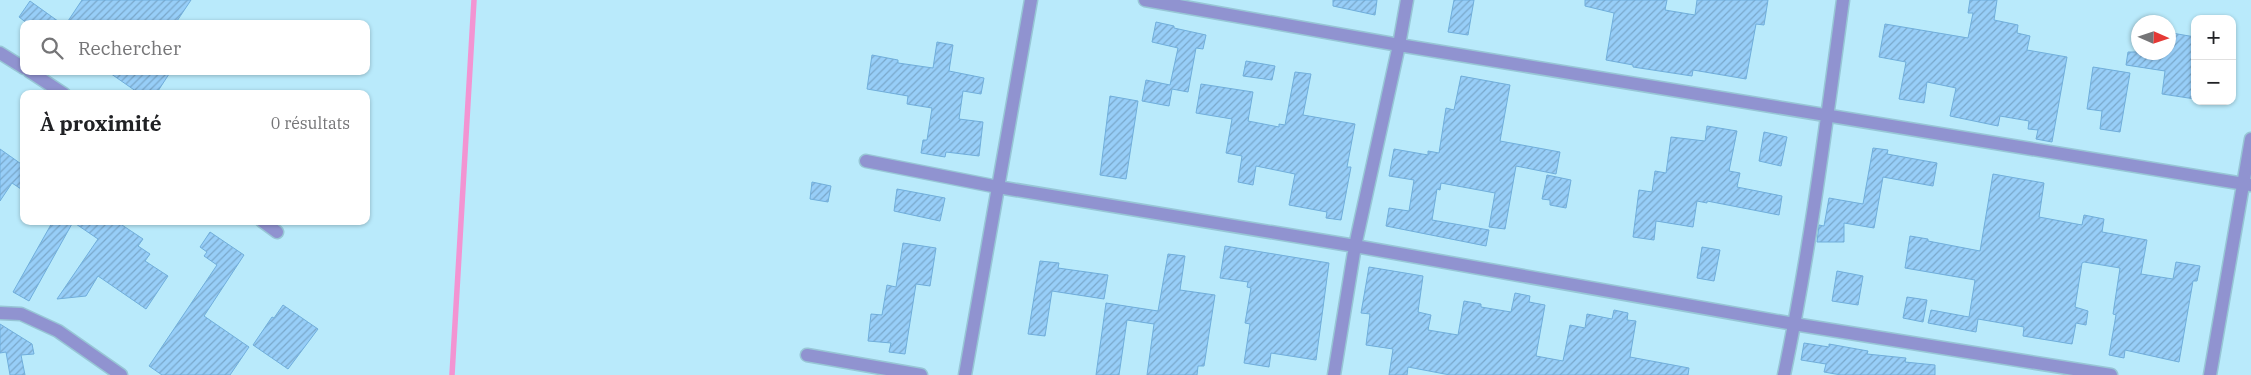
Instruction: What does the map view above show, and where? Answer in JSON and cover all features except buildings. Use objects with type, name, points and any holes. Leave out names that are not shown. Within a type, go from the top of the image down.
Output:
[{"type":"street","points":[[965,375],[1031,0]]},
{"type":"street","points":[[1145,0],[1399,45],[2248,185]]},
{"type":"street","points":[[1334,375],[1355,246],[1407,0]]},
{"type":"street","points":[[1784,375],[1828,116],[1843,0]]},
{"type":"street","points":[[0,53],[20,66]]},
{"type":"street","points":[[35,75],[58,90]]},
{"type":"street","points":[[2210,375],[2248,185],[2251,139]]},
{"type":"street","points":[[866,161],[998,187],[1355,246],[1794,324],[2111,375]]},
{"type":"street","points":[[268,225],[278,232]]},
{"type":"street","points":[[0,313],[21,314],[45,325],[121,375]]},
{"type":"street","points":[[807,355],[921,375]]},
{"type":"waterway","points":[[452,375],[474,0]]}]
